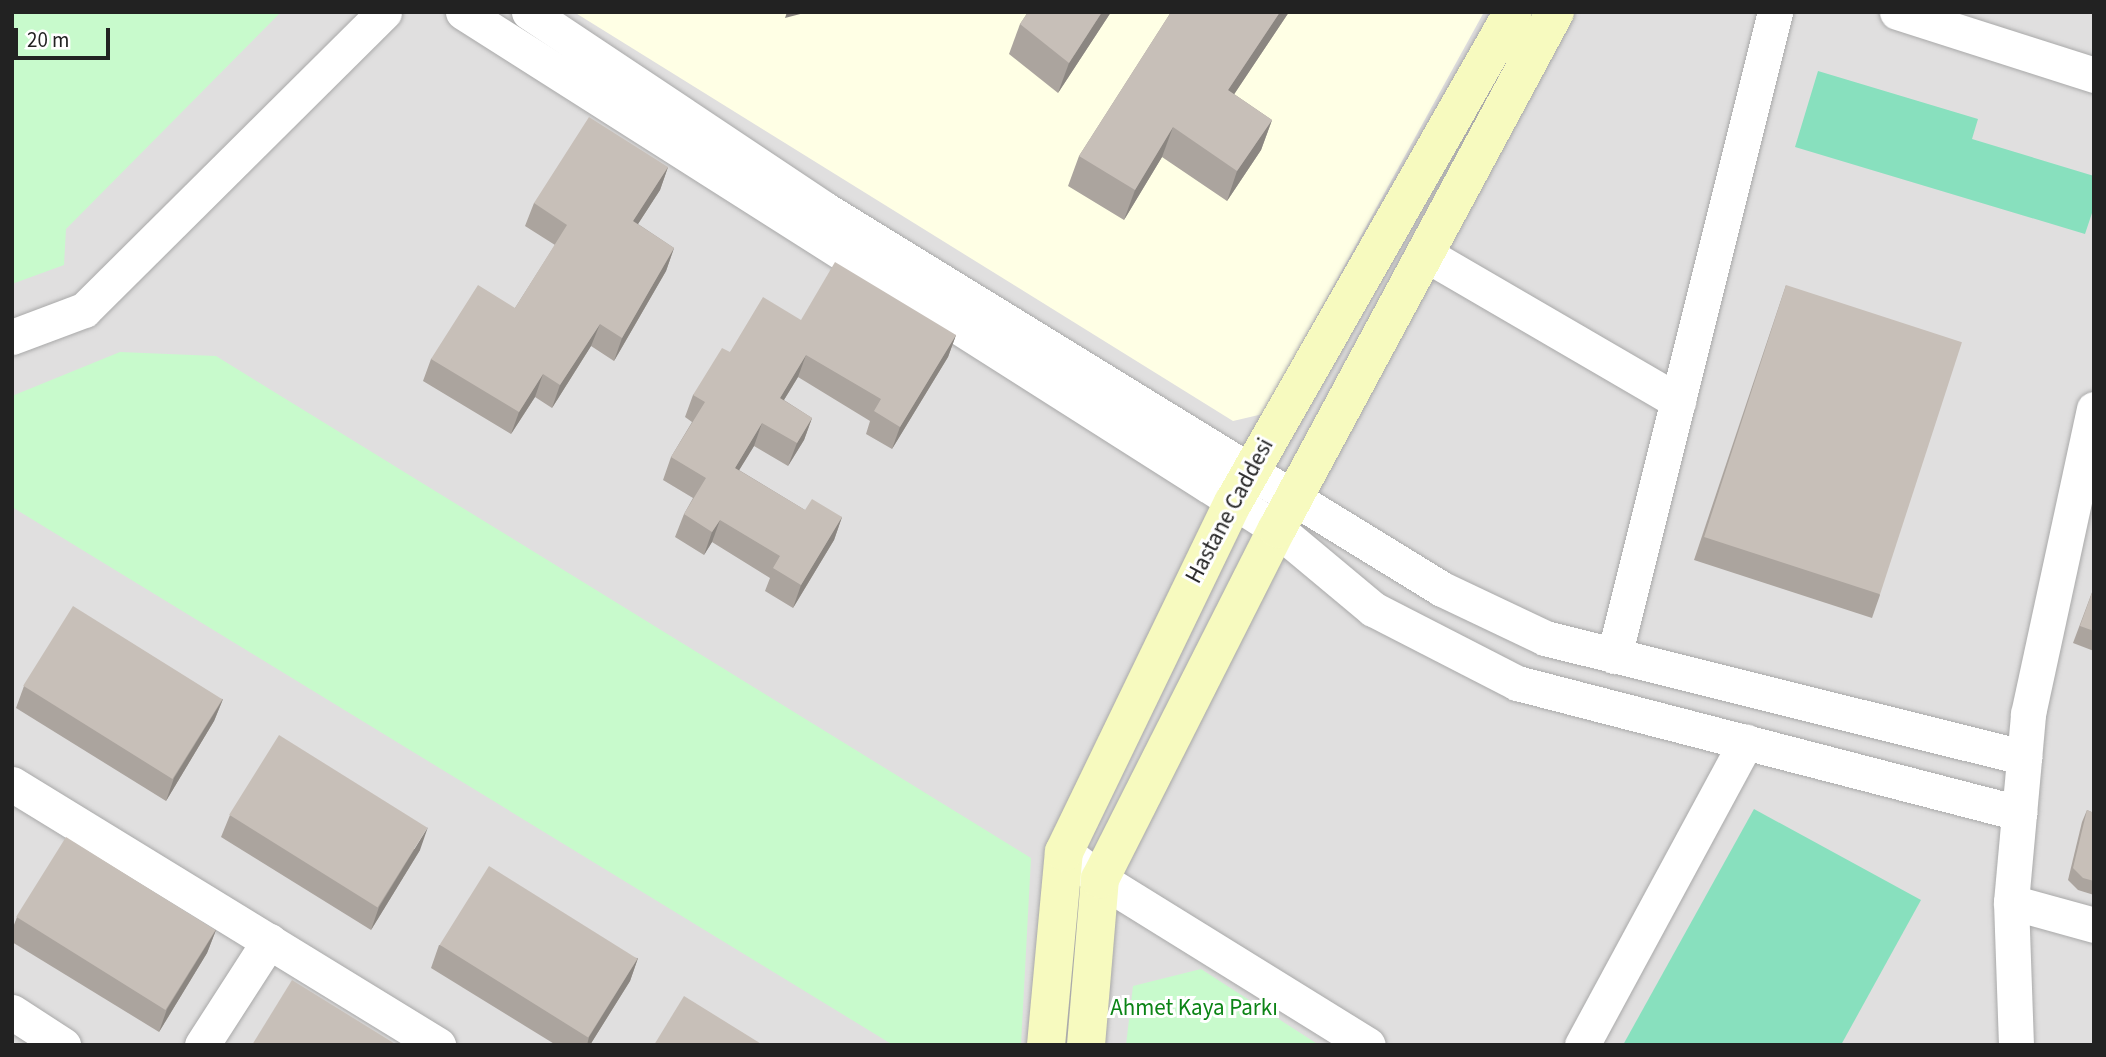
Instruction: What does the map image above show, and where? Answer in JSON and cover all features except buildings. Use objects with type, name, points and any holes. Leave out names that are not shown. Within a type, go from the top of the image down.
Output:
[{"type":"main road","name":"Hastane Caddesi","points":[[1046,1045],[1063,852],[1241,487],[1513,12]]},
{"type":"main road","points":[[1086,1045],[1100,879],[1285,515],[1555,12]]},
{"type":"street","points":[[12,337],[84,310],[384,12]]},
{"type":"street","points":[[463,12],[1285,515],[1545,638],[2024,757]]},
{"type":"street","points":[[529,12],[1241,487]]},
{"type":"street","points":[[1614,656],[1775,12]]},
{"type":"street","points":[[1897,12],[2094,75]]},
{"type":"street","points":[[1425,254],[1678,401]]},
{"type":"street","points":[[2016,1045],[2011,902],[2028,714],[2094,409]]},
{"type":"street","points":[[1285,515],[1373,609],[1517,683],[2019,813]]},
{"type":"street","points":[[1582,1045],[1746,743]]},
{"type":"street","points":[[12,784],[438,1045]]},
{"type":"street","points":[[1063,852],[1100,879],[1368,1045]]},
{"type":"street","points":[[2011,902],[2094,925]]},
{"type":"street","points":[[202,1045],[269,941]]},
{"type":"street","points":[[12,1012],[64,1045]]},
{"type":"shaded area","points":[[12,12],[2094,12],[2094,1045],[12,1045]]},
{"type":"shaded area","points":[[574,12],[1484,12],[1263,414],[1233,421]]},
{"type":"green space","points":[[12,12],[281,12],[66,229],[64,265],[12,284]]},
{"type":"green space","points":[[1818,71],[1978,119],[1972,139],[2094,176],[2094,207],[2085,234],[1795,147]]},
{"type":"green space","points":[[120,352],[216,356],[1031,858],[1021,1045],[893,1045],[12,507],[12,396]]},
{"type":"green space","points":[[1754,809],[1921,900],[1841,1045],[1623,1045]]},
{"type":"green space","name":"Ahmet Kaya Parkı","points":[[1201,969],[1319,1045],[1126,1045],[1133,986]]}]
